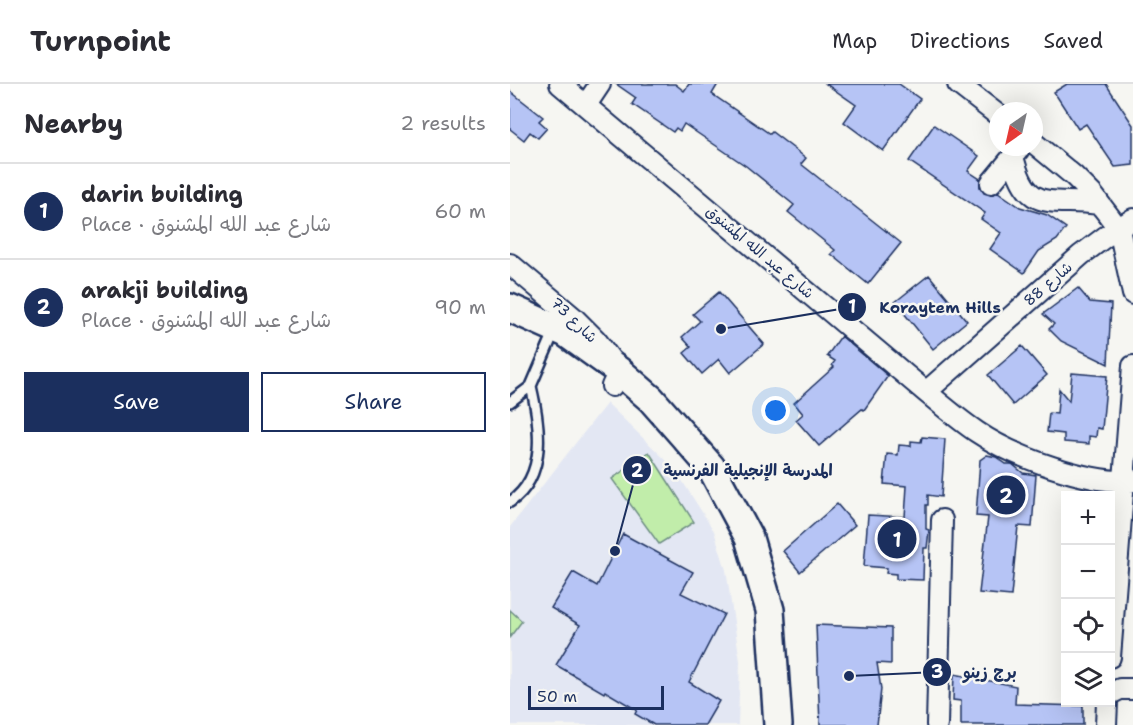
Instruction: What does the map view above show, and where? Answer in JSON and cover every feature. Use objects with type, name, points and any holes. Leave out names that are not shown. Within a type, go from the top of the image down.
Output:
[{"type":"main road","points":[[510,308],[651,399],[711,467],[743,523],[770,610],[778,725]]},
{"type":"main road","points":[[510,324],[552,336]]},
{"type":"main road","points":[[616,378],[705,489],[741,565],[753,612],[761,725]]},
{"type":"street","name":"شارع عبد الله المشنوق","points":[[560,84],[926,392],[978,433],[1030,458],[1083,475],[1129,481]]},
{"type":"street","points":[[586,105],[600,84]]},
{"type":"street","points":[[958,84],[989,108]]},
{"type":"street","points":[[1043,150],[1074,176],[1099,204],[1126,224],[1133,294]]},
{"type":"street","points":[[991,183],[1013,156]]},
{"type":"street","points":[[1017,156],[1018,176],[1030,195],[1048,201],[1099,204]]},
{"type":"street","name":"شارع 88","points":[[926,392],[1074,261],[1104,237],[1126,224]]},
{"type":"street","name":"شارع 73","points":[[510,264],[574,318],[596,340],[616,378]]},
{"type":"street","points":[[1110,653],[1129,481],[1133,366]]},
{"type":"street","points":[[937,725],[942,520]]},
{"type":"street","points":[[1115,691],[1120,688],[1133,689]]},
{"type":"street","points":[[1106,725],[1107,707]]},
{"type":"lane","points":[[510,402],[531,386],[552,336]]},
{"type":"lane","points":[[510,502],[526,485],[537,455],[539,424],[531,386]]},
{"type":"shaded area","points":[[607,403],[674,468],[714,531],[726,570],[740,661],[738,725],[510,725],[510,527]]},
{"type":"green space","points":[[649,452],[694,522],[659,544],[612,479]]},
{"type":"green space","points":[[510,610],[522,621],[510,637]]},
{"type":"building","points":[[616,84],[675,84],[684,91],[689,84],[718,84],[712,94],[770,134],[772,132],[806,158],[801,164],[901,243],[868,284],[831,254],[835,250],[788,212],[794,205],[746,166],[684,124],[680,131],[676,128],[673,132],[632,104],[636,98]]},
{"type":"building","points":[[826,84],[899,84],[920,99],[883,151],[844,122],[856,105]]},
{"type":"building","points":[[1067,84],[1106,84],[1133,125],[1133,165],[1115,167],[1086,124],[1078,129],[1054,92]]},
{"type":"building","points":[[510,91],[543,117],[539,121],[547,128],[538,138],[530,132],[524,140],[510,129]]},
{"type":"building","points":[[934,125],[979,156],[968,171],[980,179],[980,187],[984,193],[990,195],[998,192],[1020,207],[1047,215],[1066,228],[1057,240],[1039,251],[1024,273],[990,249],[1001,233],[981,219],[985,213],[909,161]]},
{"type":"building","points":[[929,275],[967,321],[933,349],[895,302]]},
{"type":"building","points":[[1078,288],[1090,302],[1111,304],[1108,364],[1061,341],[1049,329],[1054,324],[1043,314]]},
{"type":"building","points":[[719,292],[764,344],[730,373],[719,359],[702,374],[684,353],[691,347],[682,337],[700,321],[693,314]]},
{"type":"building","points":[[841,336],[888,376],[864,410],[862,409],[819,446],[796,420],[803,414],[794,403],[834,367],[832,365],[835,361],[827,356]]},
{"type":"building","points":[[1022,346],[1047,375],[1013,405],[988,375]]},
{"type":"building","points":[[1072,373],[1107,376],[1102,429],[1097,428],[1096,437],[1089,436],[1089,444],[1064,442],[1064,434],[1047,432],[1049,413],[1057,414],[1059,389],[1069,401]]},
{"type":"building","points":[[922,437],[945,439],[941,497],[928,495],[926,529],[929,530],[927,548],[924,548],[923,580],[896,579],[896,574],[886,573],[887,568],[864,566],[868,515],[905,517],[907,486],[884,484],[887,454],[898,455],[899,445],[911,446],[911,441],[921,442]]},
{"type":"building","points":[[987,455],[996,457],[1006,464],[1012,464],[1023,473],[1036,475],[1032,527],[1018,526],[1011,596],[979,593],[988,517],[976,516],[980,460]]},
{"type":"building","points":[[837,504],[855,525],[800,572],[783,551]]},
{"type":"building","points":[[623,534],[693,572],[681,593],[724,614],[689,682],[719,701],[705,725],[654,725],[635,714],[637,710],[556,665],[580,625],[551,608],[573,572],[597,586]]},
{"type":"building","points":[[816,625],[891,628],[891,664],[877,663],[881,689],[877,725],[820,725]]},
{"type":"building","points":[[954,674],[1016,686],[1015,704],[1083,707],[1083,725],[961,725],[961,701],[953,700]]},
{"type":"place","name":"Koraytem Hills","points":[[721,329]]},
{"type":"place","name":"arakji building","points":[[1006,495]]},
{"type":"place","name":"darin building","points":[[897,539]]},
{"type":"place","name":"المدرسة الإنجيلية الفرنسية","points":[[615,551]]},
{"type":"place","name":"برج زينو","points":[[849,676]]}]
